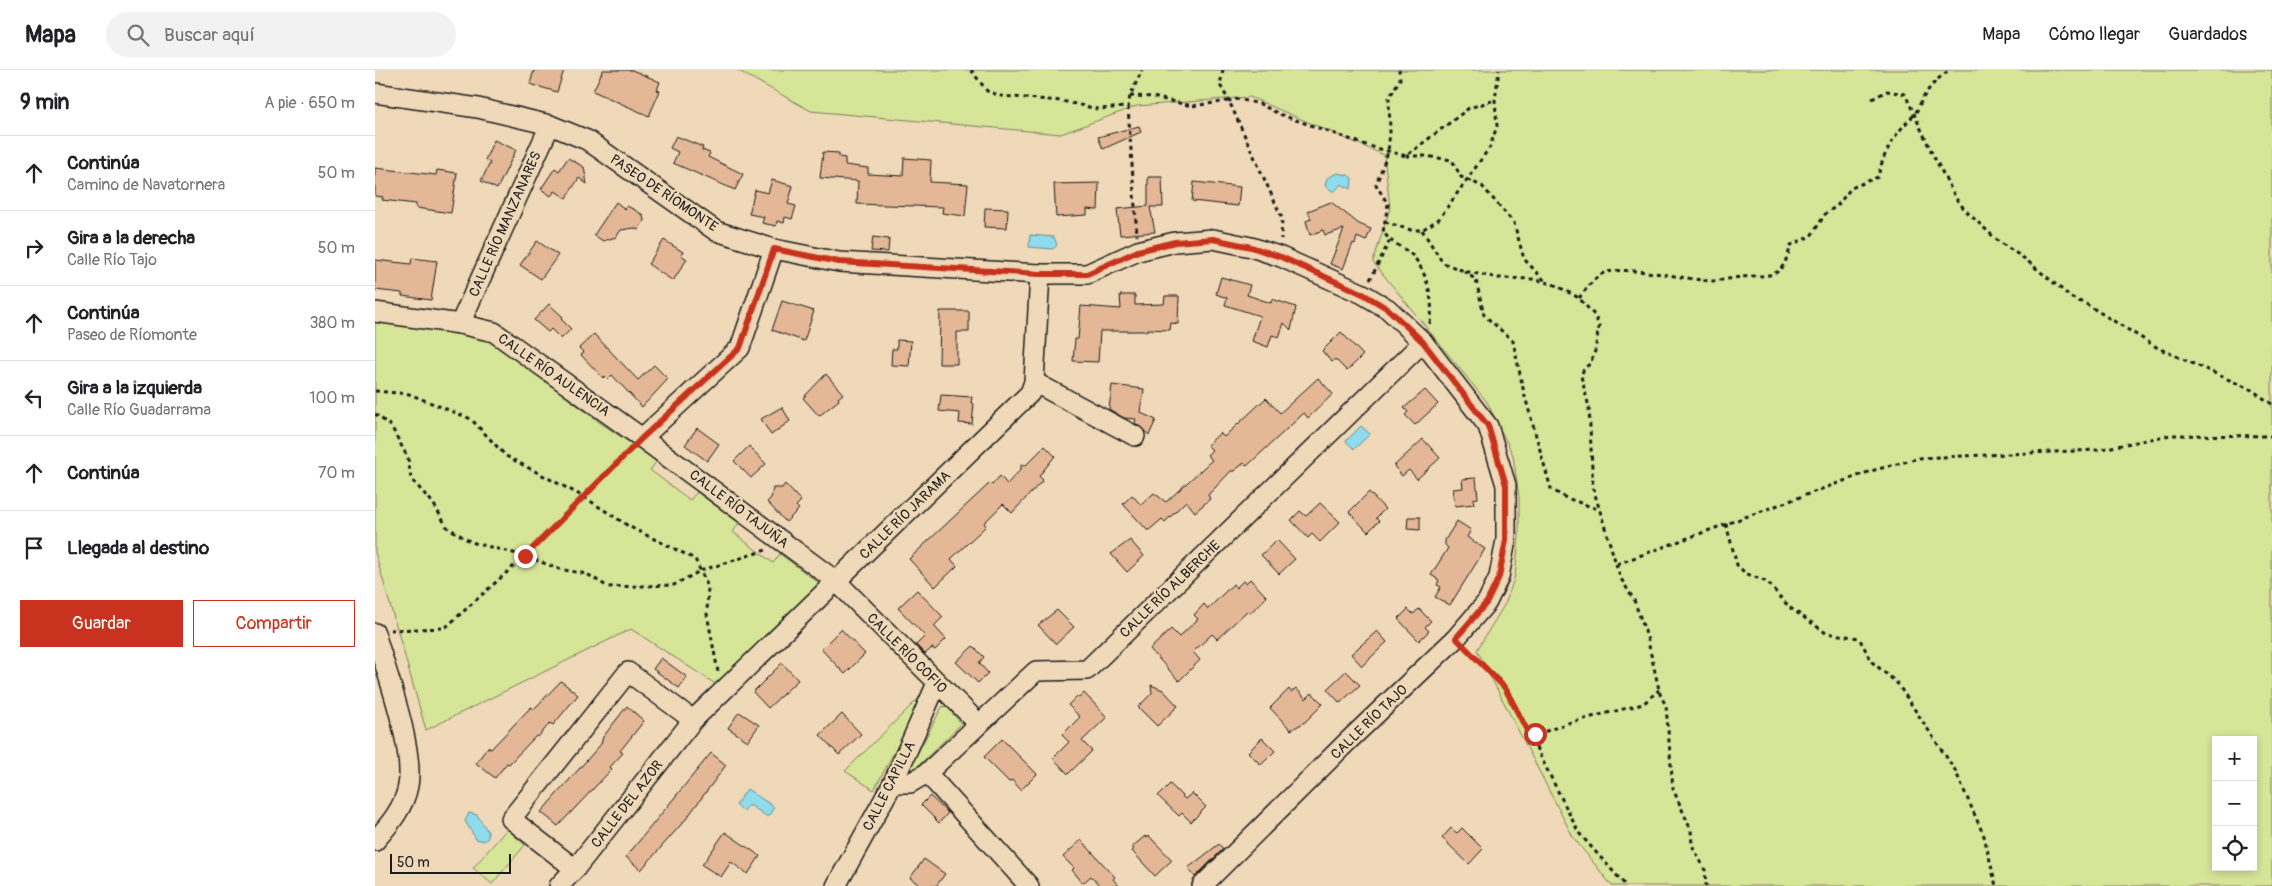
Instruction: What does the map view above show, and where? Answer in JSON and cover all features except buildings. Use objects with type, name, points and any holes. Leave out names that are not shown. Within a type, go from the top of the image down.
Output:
[{"type":"street","name":"PASEO DE RÍOMONTE","points":[[375,93],[477,108],[550,124],[587,140],[716,231],[774,249],[839,262],[1040,274],[1087,274],[1138,251],[1175,242],[1213,239],[1251,247],[1281,257],[1363,294],[1388,309],[1423,342],[1488,426],[1506,485],[1506,540]]},
{"type":"street","name":"CALLE RÍO MANZANARES","points":[[460,324],[550,124]]},
{"type":"street","points":[[642,438],[740,348],[774,249]]},
{"type":"street","points":[[1040,274],[1034,382],[1135,436]]},
{"type":"street","name":"CALLE RÍO AULENCIA","points":[[375,312],[460,324],[494,332],[642,438]]},
{"type":"street","name":"CALLE RÍO ALBERCHE","points":[[893,783],[910,783],[927,773],[978,723],[1036,671],[1087,670],[1423,342]]},
{"type":"street","name":"CALLE RÍO JARAMA","points":[[693,720],[1030,393],[1034,382]]},
{"type":"street","name":"CALLE RÍO TAJUÑA","points":[[642,438],[836,581]]},
{"type":"street","name":"CALLE RÍO TAJO","points":[[1202,886],[1347,742],[1456,638],[1487,602],[1499,577],[1506,540]]},
{"type":"street","name":"CALLE RÍO COFIO","points":[[836,581],[978,723]]},
{"type":"street","points":[[375,841],[395,820],[408,787],[409,755],[380,631]]},
{"type":"street","points":[[575,869],[511,819],[628,672],[693,720]]},
{"type":"street","name":"CALLE CAPILLA","points":[[836,886],[893,783],[937,684]]},
{"type":"street","name":"CALLE DEL AZOR","points":[[559,886],[575,869],[693,720]]},
{"type":"street","points":[[927,773],[1029,886]]},
{"type":"path","points":[[971,70],[987,92],[1001,96],[1062,101],[1097,109],[1128,107]]},
{"type":"path","points":[[1138,251],[1128,107],[1130,96],[1143,70]]},
{"type":"path","points":[[1223,70],[1220,85],[1282,218],[1281,257]]},
{"type":"path","points":[[1399,70],[1400,79],[1389,98],[1390,132],[1388,152],[1376,185],[1388,204],[1383,232],[1390,240],[1412,255],[1425,276],[1431,317],[1423,342]]},
{"type":"path","points":[[1385,222],[1411,230],[1422,230],[1439,219],[1490,147],[1497,126],[1495,100],[1499,70]]},
{"type":"path","points":[[1579,298],[1600,274],[1611,272],[1640,271],[1713,281],[1742,277],[1766,277],[1777,274],[1787,259],[1791,244],[1811,236],[1822,217],[1837,206],[1851,188],[1878,177],[1882,156],[1906,120],[1914,114],[1923,97],[1939,77],[1950,70]]},
{"type":"path","points":[[1871,99],[1887,91],[1905,94],[1932,153],[1957,200],[1998,241],[2025,259],[2071,298],[2085,304],[2158,348],[2251,390],[2272,404]]},
{"type":"path","points":[[1130,96],[1153,97],[1192,106],[1238,99],[1260,104],[1279,114],[1388,152],[1406,156],[1425,156],[1451,160],[1461,177],[1482,186],[1514,223],[1523,259],[1547,283]]},
{"type":"path","points":[[1406,156],[1469,108],[1495,100]]},
{"type":"path","points":[[1422,230],[1443,263],[1498,278],[1534,279],[1547,283],[1579,298],[1595,316],[1599,326],[1595,351],[1590,364],[1584,368],[1581,376],[1589,406],[1593,488],[1620,577],[1633,600],[1647,637],[1655,664],[1659,690],[1667,706],[1673,789],[1691,830],[1692,846],[1705,870],[1706,886]]},
{"type":"path","points":[[1363,294],[1390,240]]},
{"type":"path","points":[[1464,270],[1476,280],[1484,315],[1513,341],[1524,393],[1551,489],[1564,497],[1601,510]]},
{"type":"path","points":[[375,391],[409,394],[471,419],[506,456],[584,497],[630,527],[695,558],[708,588],[707,614],[722,692]]},
{"type":"path","points":[[375,414],[391,426],[408,458],[411,479],[433,503],[447,527],[471,542],[525,556],[559,569],[587,574],[608,587],[674,585],[700,570],[786,544]]},
{"type":"path","points":[[1617,564],[1871,471],[1919,458],[2097,450],[2170,435],[2272,436]]},
{"type":"path","points":[[380,631],[445,628],[525,556],[642,438]]},
{"type":"path","points":[[1726,524],[1737,565],[1745,573],[1767,582],[1789,607],[1826,633],[1859,638],[1872,662],[1897,683],[1955,770],[1984,836],[1996,886]]},
{"type":"path","points":[[1456,638],[1505,688],[1579,833],[1626,886]]},
{"type":"path","points":[[1530,736],[1568,723],[1643,704],[1659,690]]},
{"type":"green space","points":[[737,70],[2272,70],[2272,886],[1612,886],[1573,837],[1477,650],[1506,602],[1515,576],[1519,536],[1519,497],[1513,455],[1487,402],[1373,262],[1390,208],[1384,155],[1250,97],[1137,106],[1061,134],[811,111]]},
{"type":"green space","points":[[375,322],[489,338],[599,422],[657,461],[650,470],[690,500],[697,492],[739,523],[733,532],[773,563],[780,554],[819,583],[717,685],[631,629],[426,730],[375,552]]},
{"type":"green space","points":[[927,690],[874,790],[845,771]]},
{"type":"green space","points":[[947,706],[961,724],[912,772],[910,767],[942,707]]},
{"type":"green space","points":[[507,829],[525,845],[492,884],[473,868]]},
{"type":"water","points":[[1337,173],[1348,175],[1352,178],[1351,189],[1341,184],[1334,192],[1325,186],[1327,178]]},
{"type":"water","points":[[1030,235],[1054,237],[1057,245],[1053,249],[1029,247]]},
{"type":"water","points":[[1361,426],[1370,434],[1354,449],[1346,441]]},
{"type":"water","points":[[747,789],[774,807],[768,817],[751,806],[747,806],[744,811],[736,805]]},
{"type":"water","points":[[469,813],[477,815],[488,832],[488,838],[484,841],[476,839],[465,821]]},
{"type":"route","points":[[525,556],[642,438],[740,348],[774,249],[839,262],[1040,274],[1087,274],[1138,251],[1175,242],[1213,239],[1251,247],[1281,257],[1363,294],[1388,309],[1423,342],[1488,426],[1506,485],[1506,540],[1499,577],[1487,602],[1456,638],[1505,688],[1530,736],[1535,734]]}]
